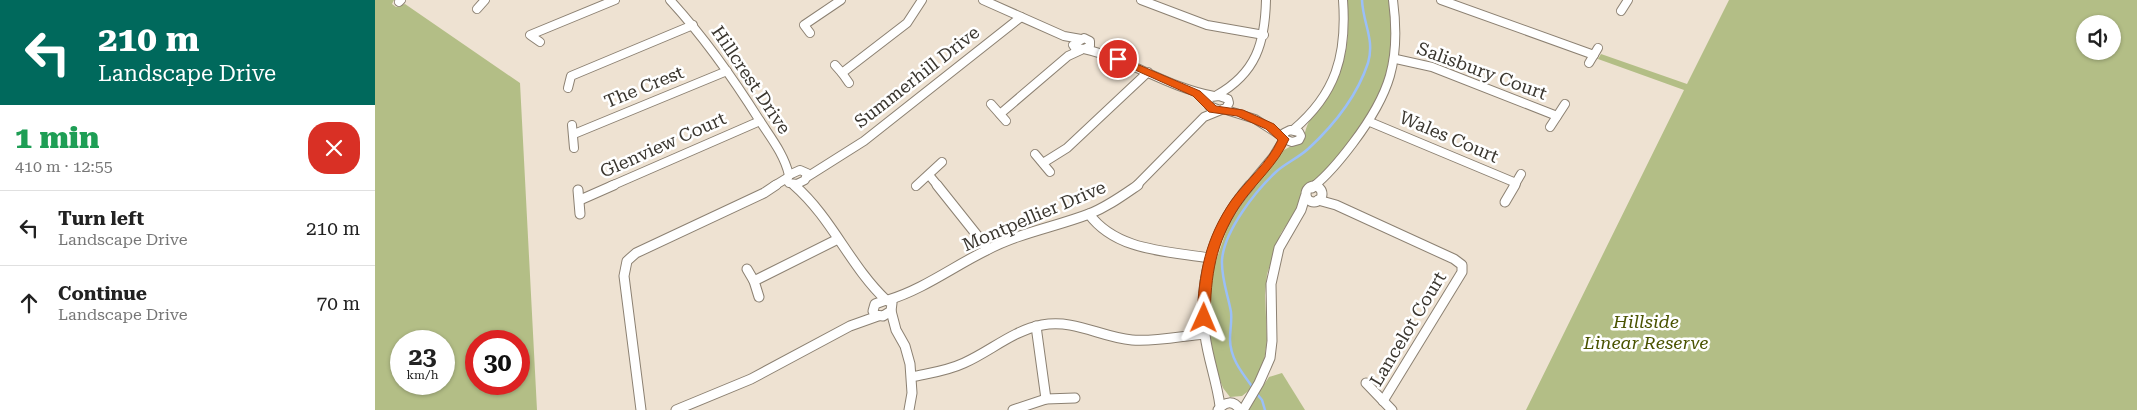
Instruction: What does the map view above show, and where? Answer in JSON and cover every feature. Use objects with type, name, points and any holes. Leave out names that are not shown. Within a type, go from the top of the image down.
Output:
[{"type":"street","points":[[477,9],[485,0]]},
{"type":"street","points":[[530,35],[615,0]]},
{"type":"street","name":"Hillcrest Drive","points":[[670,0],[693,24],[727,71],[784,158],[804,175]]},
{"type":"street","points":[[804,25],[841,0]]},
{"type":"street","points":[[841,73],[893,35],[907,22],[922,0]]},
{"type":"street","points":[[983,0],[1063,36],[1078,48],[1103,53],[1197,94],[1213,109],[1225,106],[1270,126],[1295,131],[1301,138],[1278,152]]},
{"type":"street","points":[[1141,0],[1207,25],[1264,35]]},
{"type":"street","points":[[1225,106],[1232,88],[1252,65],[1264,35],[1266,0]]},
{"type":"street","points":[[1219,408],[1217,383],[1204,334],[1203,302],[1209,258],[1217,237],[1235,204],[1278,152],[1284,138],[1284,133],[1295,131],[1325,95],[1339,65],[1346,29],[1343,0]]},
{"type":"street","points":[[1237,406],[1252,394],[1265,372],[1270,358],[1272,340],[1270,299],[1275,266],[1282,240],[1301,210],[1307,190],[1327,176],[1370,122],[1382,100],[1396,59],[1398,43],[1393,0]]},
{"type":"street","points":[[1441,0],[1596,51],[1589,63]]},
{"type":"street","points":[[1621,11],[1626,0]]},
{"type":"street","points":[[798,17],[811,33]]},
{"type":"street","name":"Summerhill Drive","points":[[804,175],[832,161],[864,141],[1021,17]]},
{"type":"street","points":[[568,88],[569,73],[693,24]]},
{"type":"street","points":[[522,30],[540,42]]},
{"type":"street","points":[[1063,36],[1089,40],[1103,53]]},
{"type":"street","points":[[1078,48],[1076,40],[1081,38]]},
{"type":"street","points":[[1000,114],[1078,48],[1088,48],[1091,43]]},
{"type":"street","name":"Salisbury Court","points":[[1396,59],[1432,66],[1557,116]]},
{"type":"street","points":[[835,65],[849,83]]},
{"type":"street","name":"The Crest","points":[[574,148],[573,129],[727,71]]},
{"type":"street","points":[[1043,163],[1067,148],[1148,72]]},
{"type":"street","points":[[1208,105],[1208,100],[1215,95],[1232,88]]},
{"type":"street","points":[[1197,94],[1223,96],[1225,106]]},
{"type":"street","points":[[991,104],[1006,121]]},
{"type":"street","name":"Salisbury Court","points":[[1550,128],[1565,104]]},
{"type":"street","name":"Montpellier Drive","points":[[1204,117],[1208,105]]},
{"type":"street","name":"Montpellier Drive","points":[[889,305],[988,249],[1029,232],[1089,214],[1108,205],[1140,184],[1204,117],[1225,106]]},
{"type":"street","name":"Glenview Court","points":[[580,200],[760,121]]},
{"type":"street","name":"Wales Court","points":[[1370,122],[1516,183]]},
{"type":"street","points":[[1270,126],[1289,142],[1295,142]]},
{"type":"street","points":[[1035,154],[1050,172]]},
{"type":"street","name":"Hillcrest Drive","points":[[784,158],[790,180]]},
{"type":"street","points":[[916,186],[942,162]]},
{"type":"street","points":[[1505,202],[1521,174]]},
{"type":"street","points":[[643,407],[624,265],[636,253],[804,175]]},
{"type":"street","points":[[790,180],[804,175]]},
{"type":"street","points":[[804,175],[811,198]]},
{"type":"street","points":[[929,175],[988,249]]},
{"type":"street","points":[[1301,210],[1319,196],[1327,176]]},
{"type":"street","points":[[790,180],[811,198],[869,286],[889,305],[896,330],[908,354],[912,377],[909,410]]},
{"type":"street","points":[[1311,188],[1319,196]]},
{"type":"street","points":[[578,190],[581,214]]},
{"type":"street","points":[[1305,196],[1319,196]]},
{"type":"street","name":"Lancelot Court","points":[[1319,196],[1454,258],[1462,265],[1462,272],[1383,401]]},
{"type":"street","points":[[1089,214],[1105,234],[1117,240],[1129,244],[1209,258]]},
{"type":"street","points":[[754,280],[838,239]]},
{"type":"street","points":[[747,269],[754,280],[759,297]]},
{"type":"street","points":[[869,286],[876,311],[896,330]]},
{"type":"street","points":[[876,311],[879,301],[889,305]]},
{"type":"street","points":[[676,410],[751,379],[889,305]]},
{"type":"street","points":[[912,377],[942,371],[964,363],[1009,337],[1036,326],[1069,324],[1133,340],[1204,334]]},
{"type":"street","points":[[1036,326],[1047,399]]},
{"type":"street","points":[[1217,383],[1237,406]]},
{"type":"street","name":"Lancelot Court","points":[[1366,383],[1392,410]]},
{"type":"street","points":[[1013,410],[1047,399],[1075,398]]},
{"type":"street","points":[[1219,408],[1225,403],[1237,406]]},
{"type":"green space","points":[[375,0],[394,0],[392,4],[396,7],[405,4],[520,83],[537,410],[375,410]]},
{"type":"green space","points":[[1347,0],[1390,0],[1394,41],[1391,66],[1380,94],[1359,129],[1347,147],[1323,175],[1313,184],[1303,189],[1299,206],[1281,233],[1267,274],[1265,295],[1267,340],[1264,362],[1251,389],[1242,396],[1230,397],[1223,388],[1214,365],[1206,315],[1209,281],[1228,226],[1248,194],[1284,150],[1304,139],[1307,125],[1335,81],[1344,59],[1348,37]]},
{"type":"green space","name":"Hillside Linear Reserve","points":[[1729,0],[2137,0],[2137,410],[1526,410],[1684,90],[1598,59],[1601,54],[1687,84]]},
{"type":"green space","points":[[1282,373],[1305,410],[1247,410],[1269,377]]},
{"type":"waterway","points":[[1254,389],[1238,366],[1232,353],[1230,339],[1231,312],[1222,267],[1224,249],[1228,237],[1242,212],[1260,189],[1277,171],[1304,152],[1317,140],[1351,99],[1363,75],[1370,54],[1362,0]]},
{"type":"waterway","points":[[1257,394],[1262,400],[1265,410]]},
{"type":"route","points":[[1118,59],[1197,94],[1210,108],[1239,112],[1270,126],[1284,139],[1278,152],[1235,204],[1217,237],[1209,258],[1205,281],[1204,318]]}]
